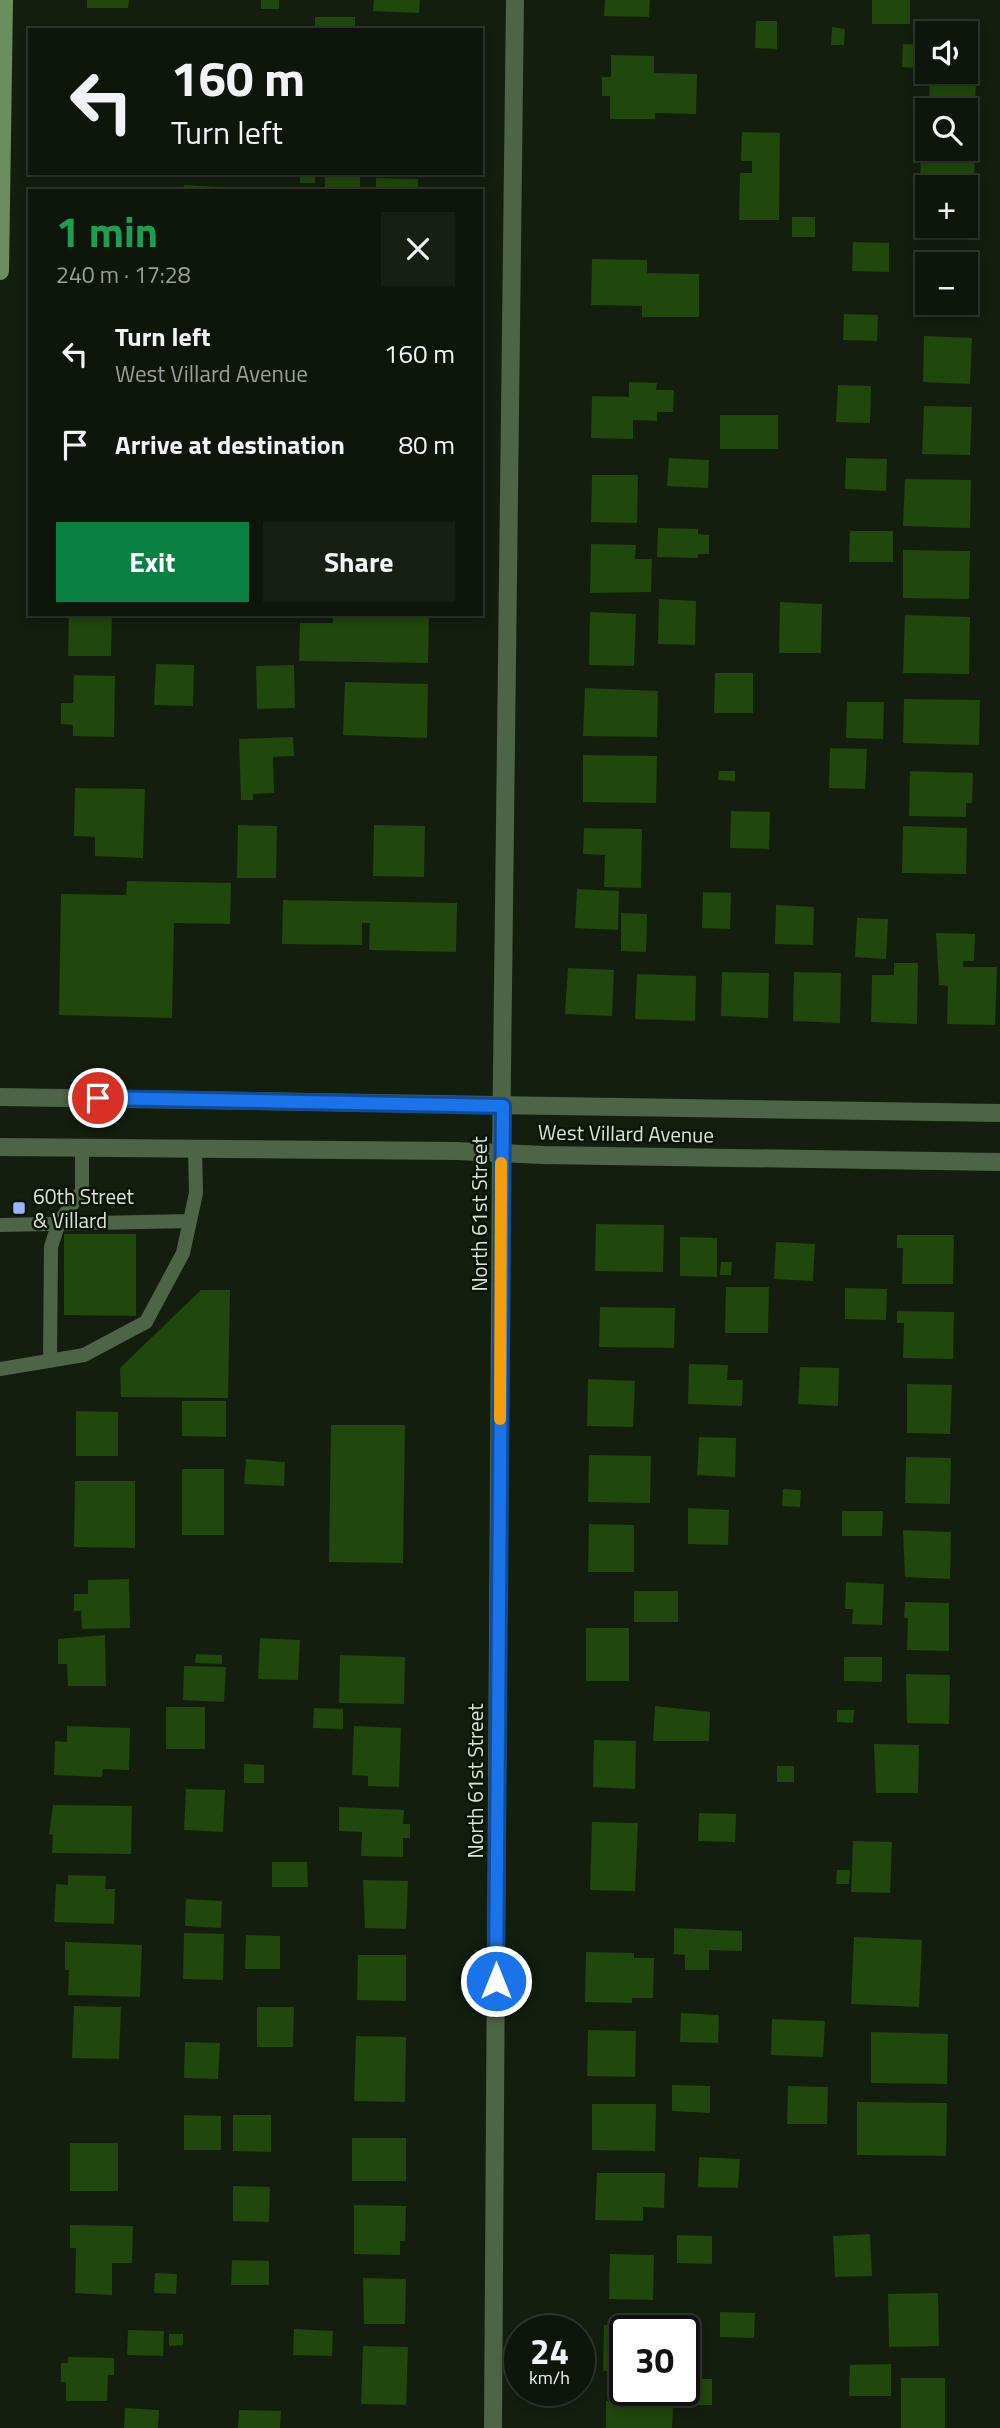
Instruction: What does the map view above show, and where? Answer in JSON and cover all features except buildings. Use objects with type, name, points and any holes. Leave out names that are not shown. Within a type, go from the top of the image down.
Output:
[{"type":"main road","points":[[0,271],[4,0]]},
{"type":"street","name":"North 61st Street","points":[[493,2428],[501,1153],[515,0]]},
{"type":"street","name":"West Villard Avenue","points":[[0,1097],[1000,1113]]},
{"type":"street","name":"West Villard Avenue","points":[[0,1147],[195,1147],[1000,1162]]},
{"type":"lane","points":[[0,1369],[84,1355],[146,1322],[183,1252],[196,1193],[195,1147]]},
{"type":"lane","points":[[50,1361],[51,1247],[59,1222],[82,1191],[82,1148]]},
{"type":"lane","points":[[0,1225],[190,1222]]},
{"type":"slow traffic","points":[[500,1419],[501,1163]]},
{"type":"place","name":"60th Street & Villard","points":[[19,1208]]},
{"type":"route","points":[[98,1098],[503,1106],[496,1981]]}]
